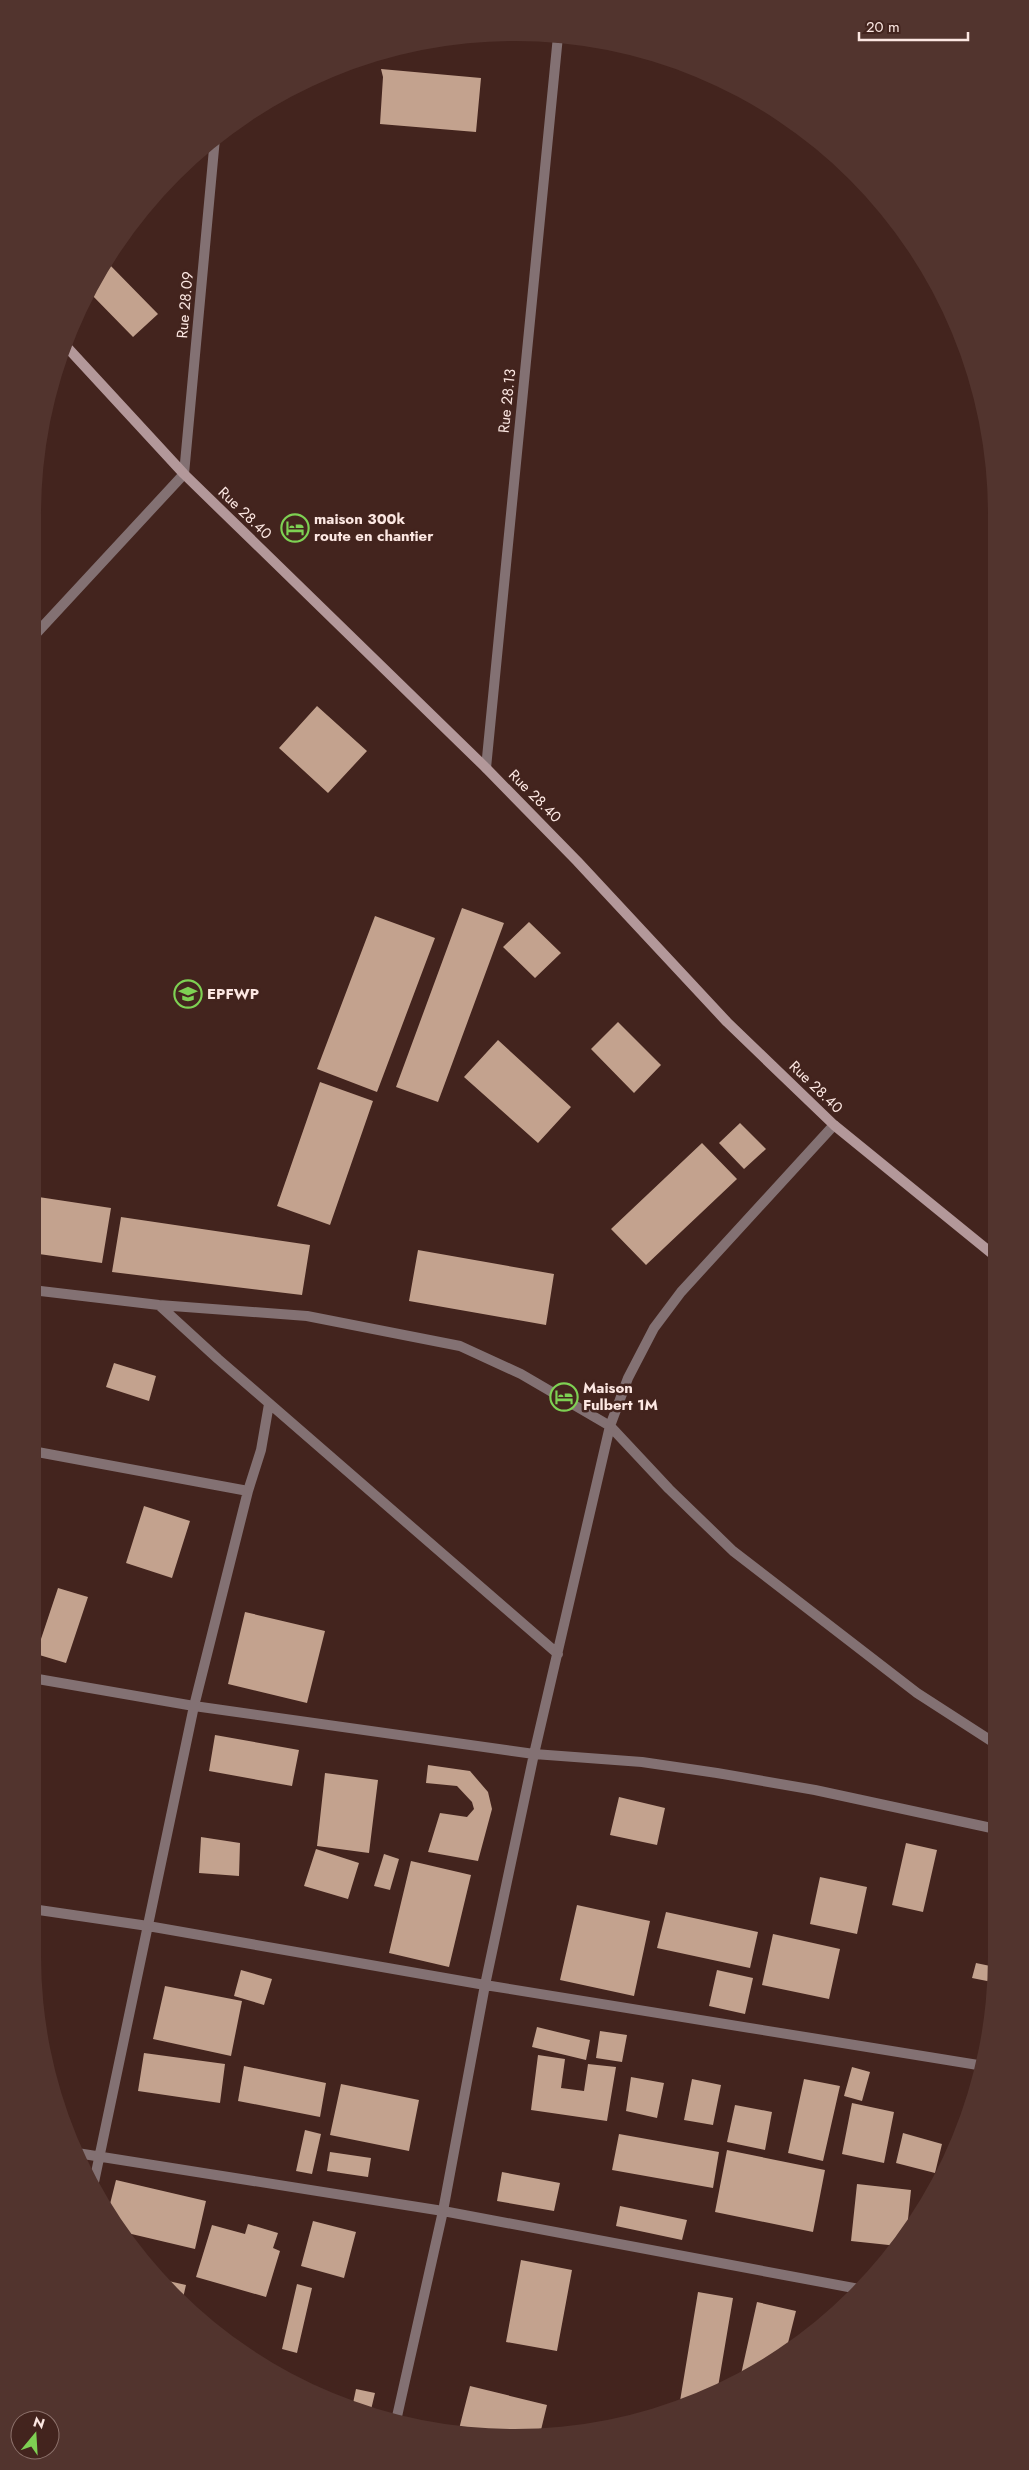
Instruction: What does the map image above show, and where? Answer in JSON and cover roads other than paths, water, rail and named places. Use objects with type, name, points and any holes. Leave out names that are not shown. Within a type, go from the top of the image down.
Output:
[{"type":"street","name":"Rue 28.13","points":[[486,768],[557,43]]},
{"type":"street","name":"Rue 28.09","points":[[184,474],[214,149]]},
{"type":"street","name":"Rue 28.40","points":[[70,351],[184,474],[486,768],[577,861],[727,1022],[834,1125],[988,1250]]},
{"type":"street","points":[[41,628],[184,474]]},
{"type":"street","points":[[397,2414],[443,2211],[485,1985],[534,1754],[610,1426],[628,1378],[654,1328],[681,1292],[834,1125]]},
{"type":"street","points":[[41,1291],[159,1305],[307,1316],[460,1346],[521,1374],[610,1426],[668,1489],[733,1551],[917,1693],[988,1739]]},
{"type":"street","points":[[159,1305],[269,1404],[558,1654]]},
{"type":"street","points":[[96,2175],[194,1706],[248,1491],[261,1450],[269,1404]]},
{"type":"street","points":[[41,1453],[248,1491]]},
{"type":"street","points":[[41,1680],[194,1706],[534,1754],[642,1762],[717,1773],[814,1790],[988,1827]]},
{"type":"street","points":[[41,1910],[148,1926],[485,1985],[975,2065]]},
{"type":"street","points":[[85,2154],[443,2211],[851,2288]]},
{"type":"place","name":"maison 300k route en chantier","points":[[295,528]]},
{"type":"place","name":"EPFWP","points":[[188,994]]},
{"type":"place","name":"Maison Fulbert 1M","points":[[564,1397]]}]
